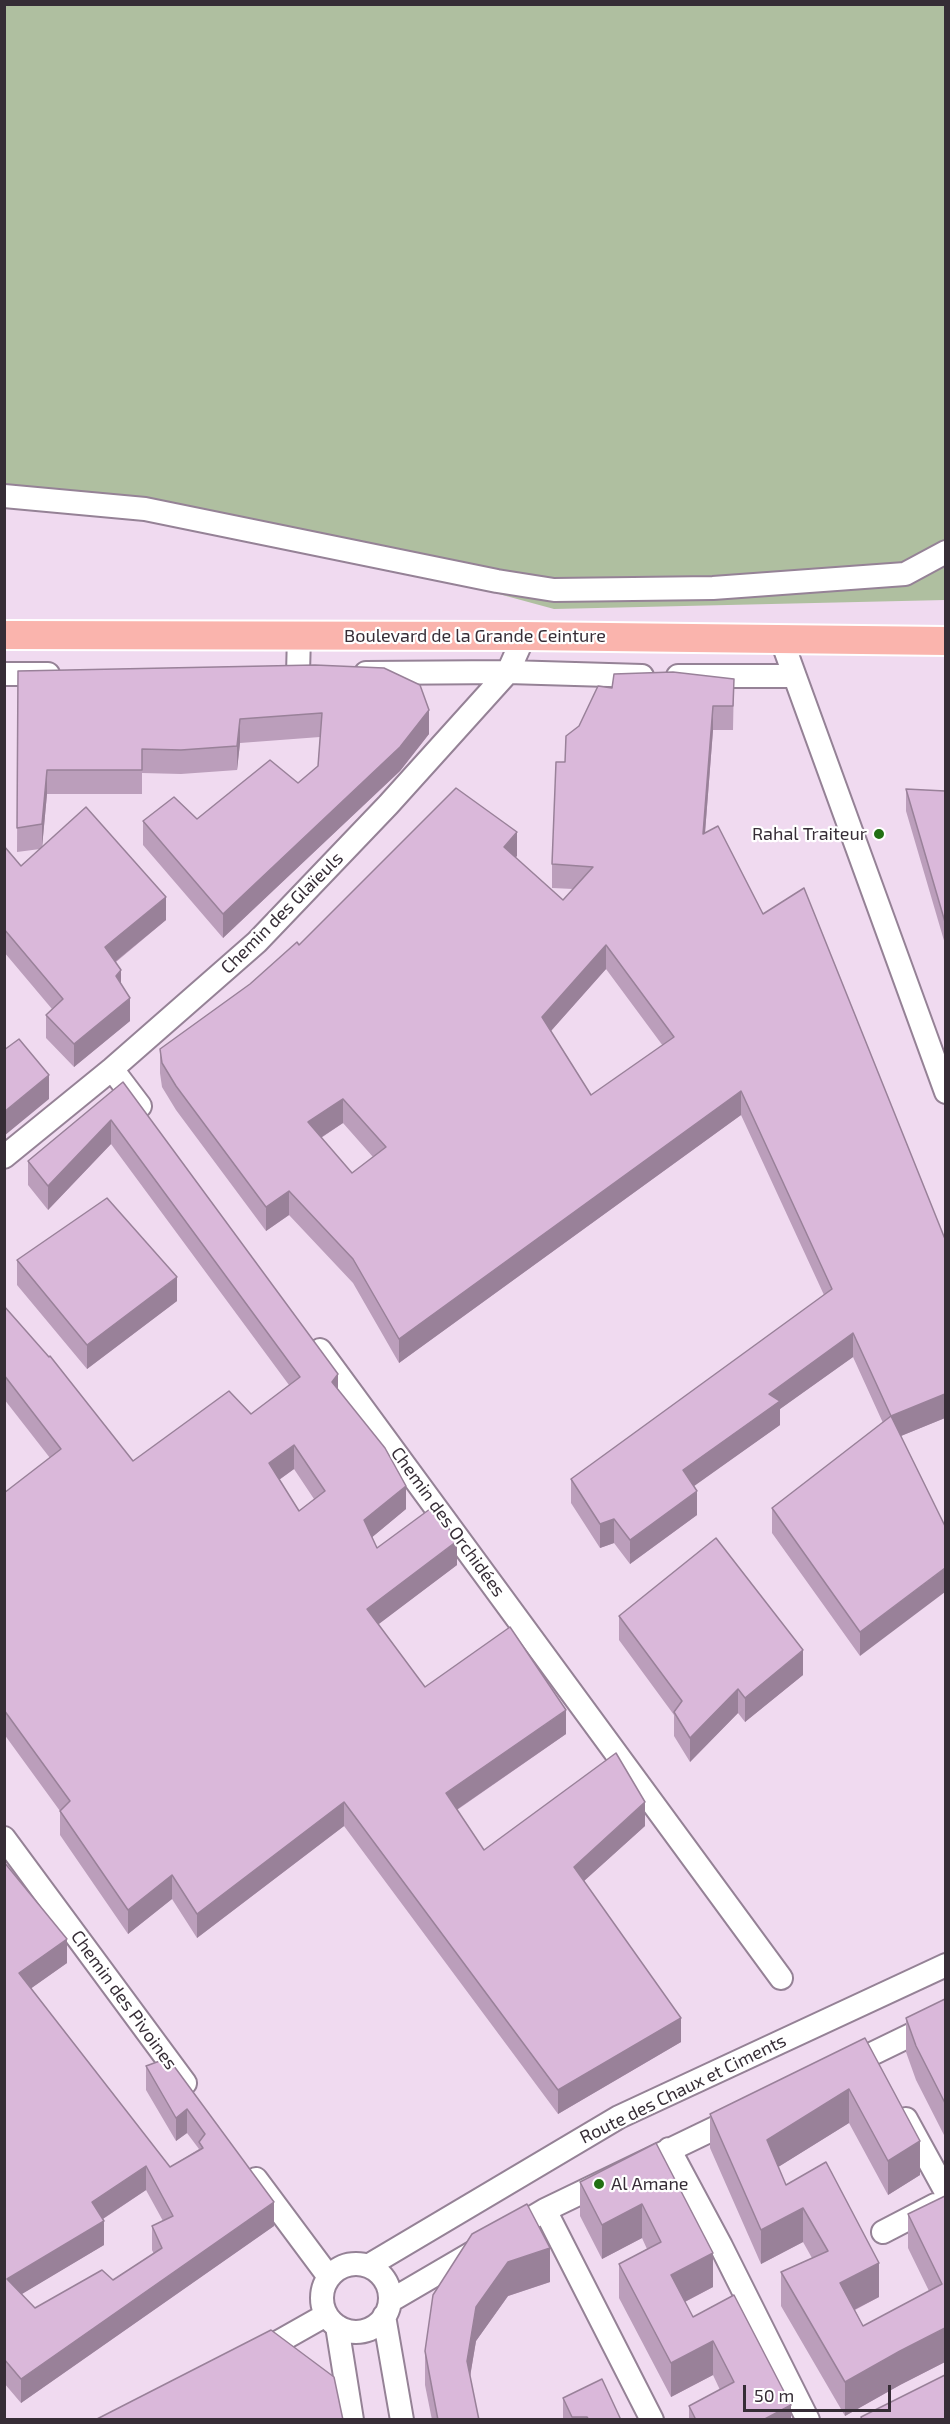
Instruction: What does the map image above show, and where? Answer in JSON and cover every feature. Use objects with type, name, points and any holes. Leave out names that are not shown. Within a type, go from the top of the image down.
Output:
[{"type":"main road","name":"Boulevard de la Grande Ceinture","points":[[4,635],[524,636],[782,641],[945,641]]},
{"type":"street","points":[[4,496],[146,509],[475,577],[554,590],[713,588],[904,574],[945,552]]},
{"type":"street","points":[[298,674],[299,635]]},
{"type":"street","name":"Chemin des Glaïeuls","points":[[4,1157],[112,1069],[257,942],[388,805],[508,672],[524,636]]},
{"type":"street","points":[[782,641],[945,1092]]},
{"type":"street","points":[[344,673],[508,672],[632,676],[794,676]]},
{"type":"street","points":[[4,674],[74,674]]},
{"type":"street","points":[[274,674],[321,674]]},
{"type":"street","points":[[112,1069],[153,1124]]},
{"type":"street","name":"Chemin des Orchidées","points":[[305,1330],[781,1978]]},
{"type":"street","name":"Chemin des Pivoines","points":[[4,1838],[195,2096]]},
{"type":"street","name":"Route des Chaux et Ciments","points":[[368,2266],[619,2117],[945,1965]]},
{"type":"street","points":[[830,2074],[877,2064],[945,2018]]},
{"type":"street","points":[[898,2103],[945,2192]]},
{"type":"street","points":[[331,2321],[347,2331],[369,2330],[379,2323],[387,2308],[545,2210],[755,2109]]},
{"type":"street","points":[[669,2149],[721,2246],[808,2420]]},
{"type":"street","points":[[244,2163],[328,2277]]},
{"type":"street","points":[[883,2232],[945,2199]]},
{"type":"street","points":[[545,2210],[652,2420]]},
{"type":"street","points":[[352,2420],[331,2321],[322,2296],[328,2277],[346,2265],[357,2264],[368,2266],[377,2272],[389,2290],[387,2308],[402,2420]]},
{"type":"street","points":[[234,2367],[331,2321]]},
{"type":"green space","points":[[5,5],[945,5],[945,600],[554,609],[219,518],[5,490]]},
{"type":"building","points":[[315,665],[384,668],[420,685],[429,710],[400,747],[223,914],[143,821],[174,797],[197,819],[270,760],[298,783],[318,766],[322,713],[240,719],[237,746],[181,750],[142,749],[142,770],[47,770],[42,824],[17,828],[18,671]]},
{"type":"building","points":[[673,672],[734,679],[733,706],[713,706],[703,834],[718,826],[763,914],[804,888],[945,1239],[945,1394],[891,1416],[853,1333],[769,1394],[780,1401],[683,1470],[697,1491],[630,1540],[614,1519],[600,1524],[571,1479],[832,1289],[741,1091],[399,1339],[353,1259],[289,1191],[266,1207],[176,1086],[162,1063],[160,1049],[250,984],[297,942],[299,945],[456,788],[517,832],[504,847],[563,900],[593,867],[552,864],[556,762],[565,762],[566,736],[579,726],[598,686],[612,688],[614,674]],"holes":[[[606,945],[674,1037],[591,1095],[542,1017]],[[343,1099],[386,1147],[352,1173],[308,1122]]]},
{"type":"building","points":[[906,789],[945,791],[945,922]]},
{"type":"building","points":[[86,807],[166,897],[105,947],[121,970],[116,976],[130,998],[74,1044],[46,1015],[63,999],[4,929],[4,846],[21,866]]},
{"type":"building","points":[[19,1039],[49,1075],[4,1112],[4,1050]]},
{"type":"building","points":[[123,1082],[338,1374],[332,1382],[385,1448],[406,1486],[364,1520],[377,1548],[434,1506],[457,1541],[367,1609],[425,1687],[510,1627],[566,1710],[446,1793],[484,1850],[616,1753],[645,1802],[574,1867],[681,2018],[558,2090],[344,1802],[197,1914],[172,1875],[128,1910],[60,1811],[70,1801],[4,1710],[4,1493],[61,1449],[4,1375],[4,1306],[50,1356],[133,1461],[229,1391],[251,1414],[300,1377],[111,1120],[48,1186],[28,1161]],"holes":[[[294,1445],[325,1491],[299,1511],[269,1463]]]},
{"type":"building","points":[[107,1198],[177,1277],[87,1345],[17,1260]]},
{"type":"building","points":[[891,1416],[945,1526],[945,1568],[860,1632],[772,1508]]},
{"type":"building","points":[[716,1538],[803,1650],[745,1698],[738,1689],[690,1738],[674,1712],[682,1701],[619,1616]]},
{"type":"building","points":[[4,1862],[67,1939],[19,1973],[170,2167],[203,2148],[199,2142],[205,2134],[187,2109],[176,2118],[146,2066],[168,2058],[274,2202],[21,2379],[4,2359]],"holes":[[[146,2166],[173,2216],[152,2226],[162,2248],[113,2280],[102,2270],[35,2308],[7,2279],[104,2221],[92,2202]]]},
{"type":"building","points":[[945,1999],[945,2103],[916,2046],[906,2018]]},
{"type":"building","points":[[865,2038],[920,2141],[888,2161],[849,2089],[767,2140],[786,2185],[826,2162],[879,2263],[840,2283],[863,2326],[942,2284],[908,2214],[945,2196],[945,2328],[845,2382],[781,2272],[828,2251],[803,2208],[761,2230],[710,2114]]},
{"type":"building","points":[[656,2143],[713,2253],[671,2275],[693,2317],[734,2295],[791,2405],[763,2420],[696,2420],[689,2406],[734,2382],[713,2341],[671,2363],[619,2264],[661,2242],[642,2204],[602,2225],[580,2182]]},
{"type":"building","points":[[527,2204],[550,2248],[508,2262],[476,2307],[467,2361],[479,2420],[438,2420],[425,2351],[433,2295],[472,2234]]},
{"type":"building","points":[[271,2330],[334,2377],[343,2420],[95,2420]]},
{"type":"building","points":[[945,2375],[945,2420],[862,2420],[861,2417]]},
{"type":"building","points":[[602,2379],[621,2420],[589,2420],[587,2417],[572,2417],[563,2398]]},
{"type":"place","name":"Rahal Traiteur","points":[[879,834]]},
{"type":"place","name":"Al Amane","points":[[599,2184]]}]
